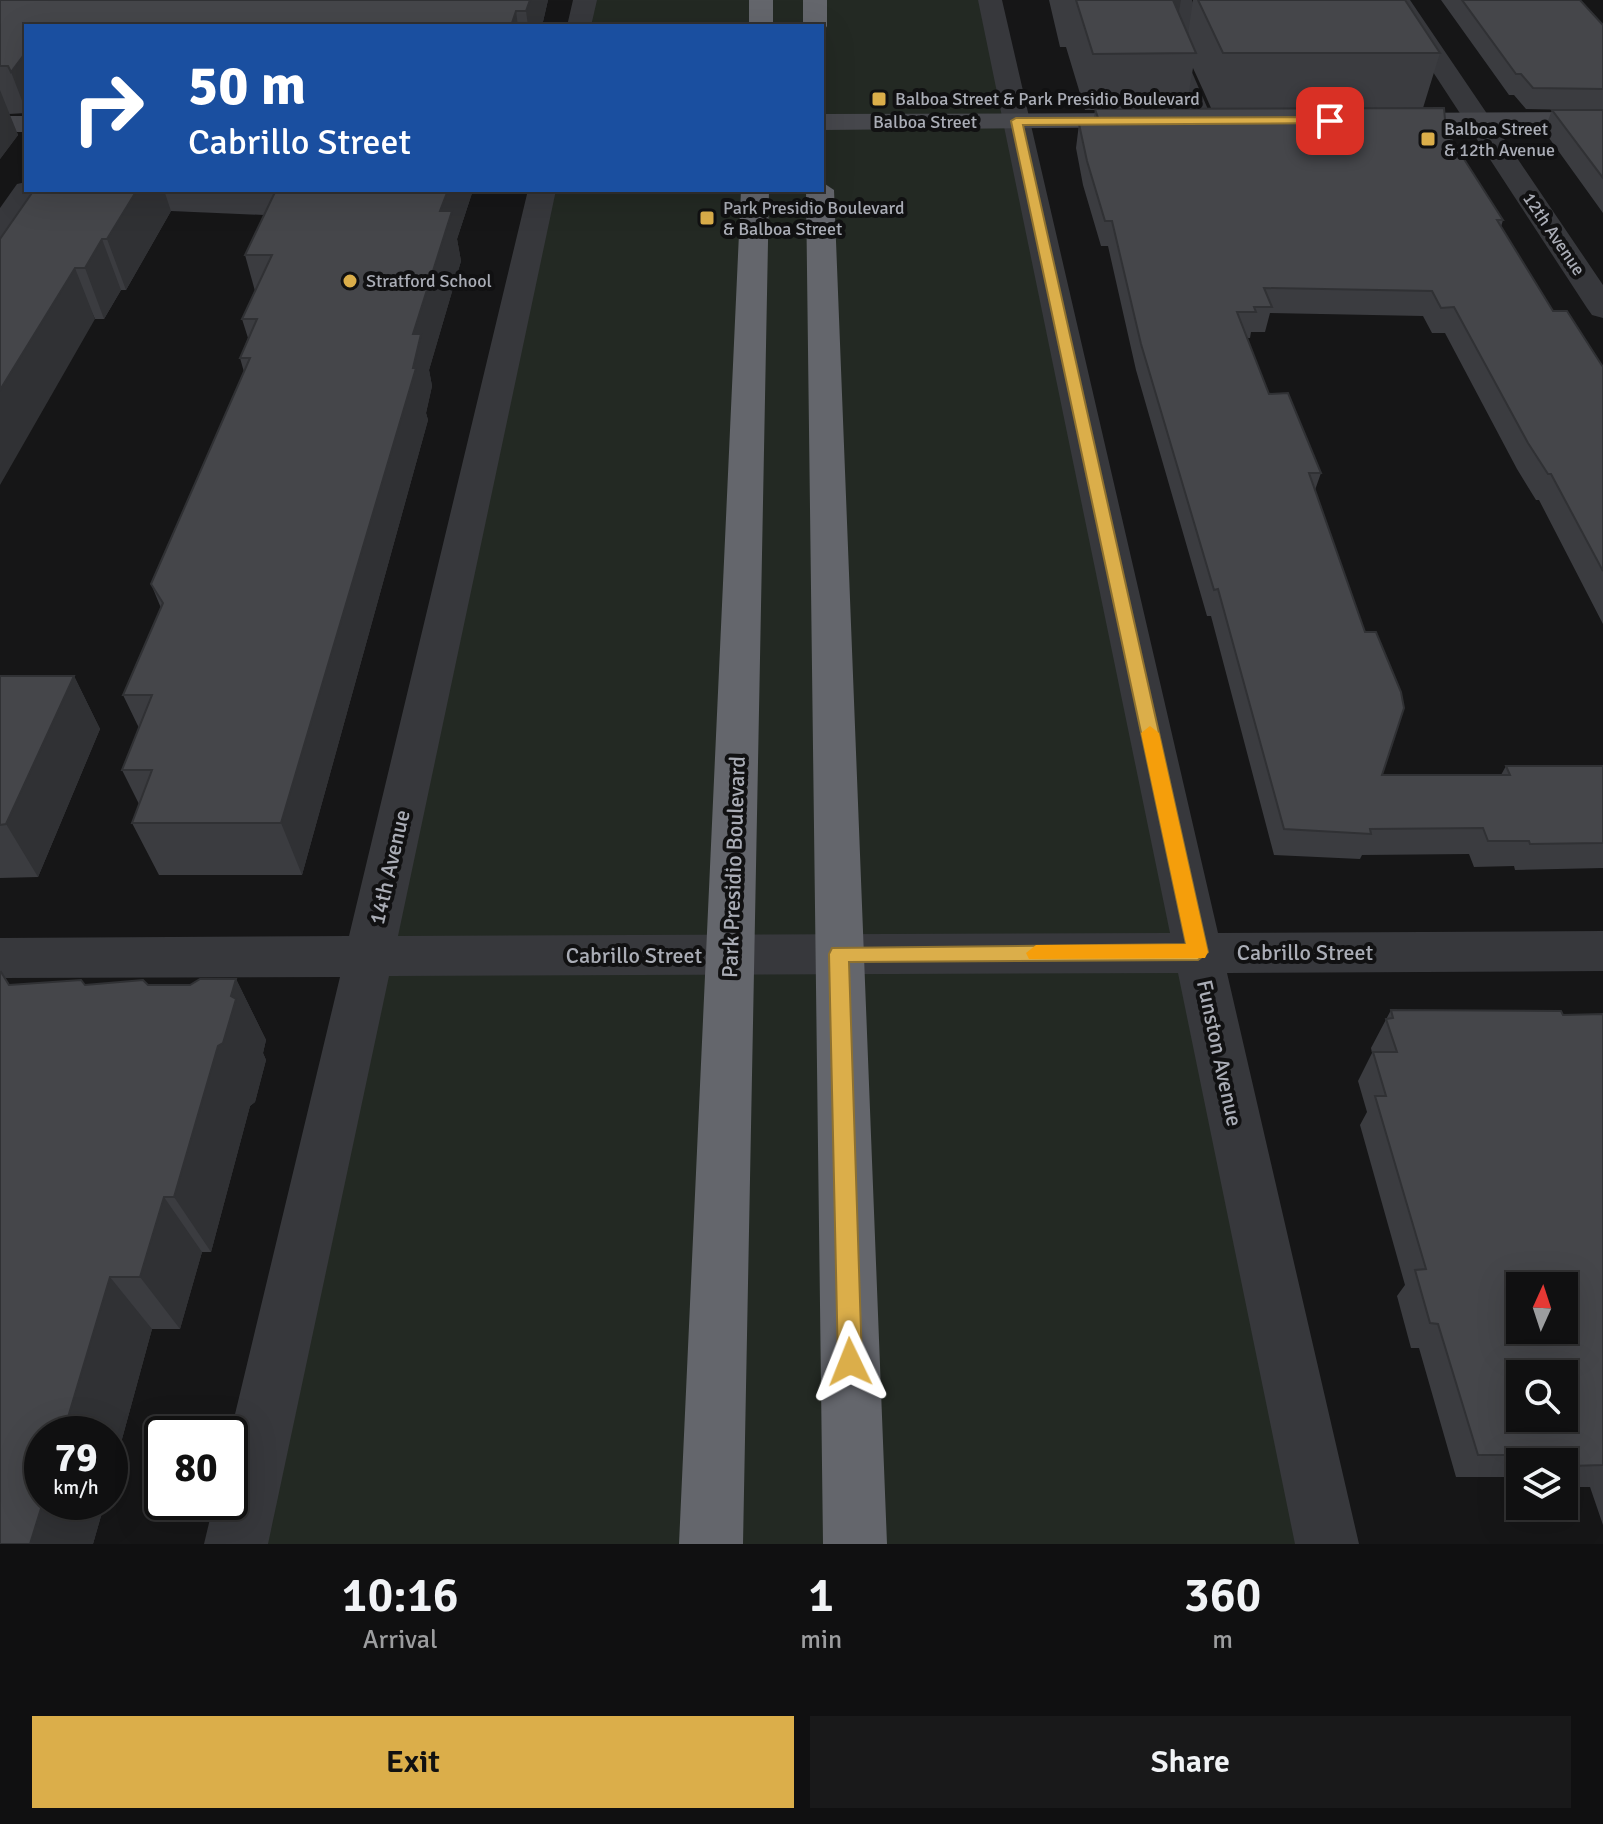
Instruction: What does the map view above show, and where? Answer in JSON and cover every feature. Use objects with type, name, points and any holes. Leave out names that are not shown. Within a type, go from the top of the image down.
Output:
[{"type":"highway","points":[[761,0],[761,24]]},
{"type":"highway","points":[[815,0],[815,24]]},
{"type":"highway","name":"Park Presidio Boulevard","points":[[711,1544],[755,192]]},
{"type":"highway","points":[[820,192],[855,1544]]},
{"type":"street","points":[[579,24],[585,0]]},
{"type":"street","name":"Funston Avenue","points":[[990,0],[1327,1544]]},
{"type":"street","name":"12th Avenue","points":[[1398,0],[1603,308]]},
{"type":"street","points":[[1362,121],[1603,120]]},
{"type":"street","name":"Balboa Street","points":[[824,122],[1235,121]]},
{"type":"street","points":[[0,124],[24,124]]},
{"type":"street","points":[[0,229],[26,192]]},
{"type":"street","name":"14th Avenue","points":[[236,1544],[542,192]]},
{"type":"street","name":"Cabrillo Street","points":[[0,958],[1603,951]]},
{"type":"lane","points":[[1183,0],[1190,20],[1175,37],[1173,49],[1203,121]]},
{"type":"shaded area","points":[[585,0],[990,0],[1327,1544],[235,1544],[240,1520],[248,1520],[248,1487],[542,192],[824,192],[824,24],[579,24]]},
{"type":"building","points":[[0,0],[530,0],[526,11],[516,11],[512,24],[24,24],[24,55],[11,72],[8,66],[0,66]]},
{"type":"building","points":[[1076,0],[1173,0],[1196,53],[1093,54]]},
{"type":"building","points":[[1198,0],[1405,0],[1440,53],[1223,53]]},
{"type":"building","points":[[1462,0],[1580,0],[1603,25],[1603,89],[1533,88],[1521,74],[1516,74]]},
{"type":"building","points":[[1444,108],[1446,131],[1503,220],[1497,220],[1553,311],[1567,311],[1603,367],[1603,571],[1551,474],[1548,474],[1528,443],[1454,307],[1441,308],[1432,291],[1264,288],[1272,307],[1254,307],[1256,312],[1237,312],[1269,394],[1288,393],[1321,473],[1309,473],[1365,632],[1376,632],[1401,692],[1404,708],[1382,775],[1510,775],[1506,766],[1603,766],[1603,843],[1488,841],[1483,828],[1370,829],[1371,834],[1284,829],[1218,589],[1214,590],[1141,344],[1112,221],[1105,221],[1079,124],[1100,124],[1095,109]]},
{"type":"building","points":[[1552,110],[1603,110],[1603,178]]},
{"type":"building","points":[[33,192],[136,192],[85,268],[75,268],[0,390],[0,239]]},
{"type":"building","points":[[275,192],[447,192],[440,211],[452,211],[413,334],[421,334],[413,368],[416,368],[281,823],[132,823],[152,770],[122,770],[152,695],[123,695],[163,603],[151,584],[250,358],[240,358],[257,319],[242,319],[272,255],[245,255]]},
{"type":"building","points":[[0,676],[74,676],[6,824],[0,825]]},
{"type":"building","points":[[0,973],[9,985],[81,980],[85,985],[143,980],[148,985],[190,985],[200,979],[236,979],[231,996],[236,999],[223,1043],[218,1046],[174,1197],[164,1197],[140,1277],[110,1277],[68,1416],[24,1416],[24,1520],[37,1520],[30,1544],[0,1544]]},
{"type":"building","points":[[1391,1010],[1603,1014],[1603,1465],[1578,1466],[1578,1448],[1506,1448],[1506,1455],[1478,1455],[1438,1324],[1430,1323],[1415,1270],[1426,1269],[1375,1096],[1386,1096],[1373,1052],[1397,1052],[1386,1019],[1393,1018]]},
{"type":"slow traffic","points":[[1036,953],[1198,952],[1150,733]]},
{"type":"place","name":"Balboa Street & Park Presidio Boulevard","points":[[879,99]]},
{"type":"place","name":"Balboa Street & 12th Avenue","points":[[1428,139]]},
{"type":"place","name":"Park Presidio Boulevard & Balboa Street","points":[[707,218]]},
{"type":"place","name":"Stratford School","points":[[350,281]]},
{"type":"route","points":[[850,1362],[839,954],[1198,952],[1016,121],[1330,121]]}]
